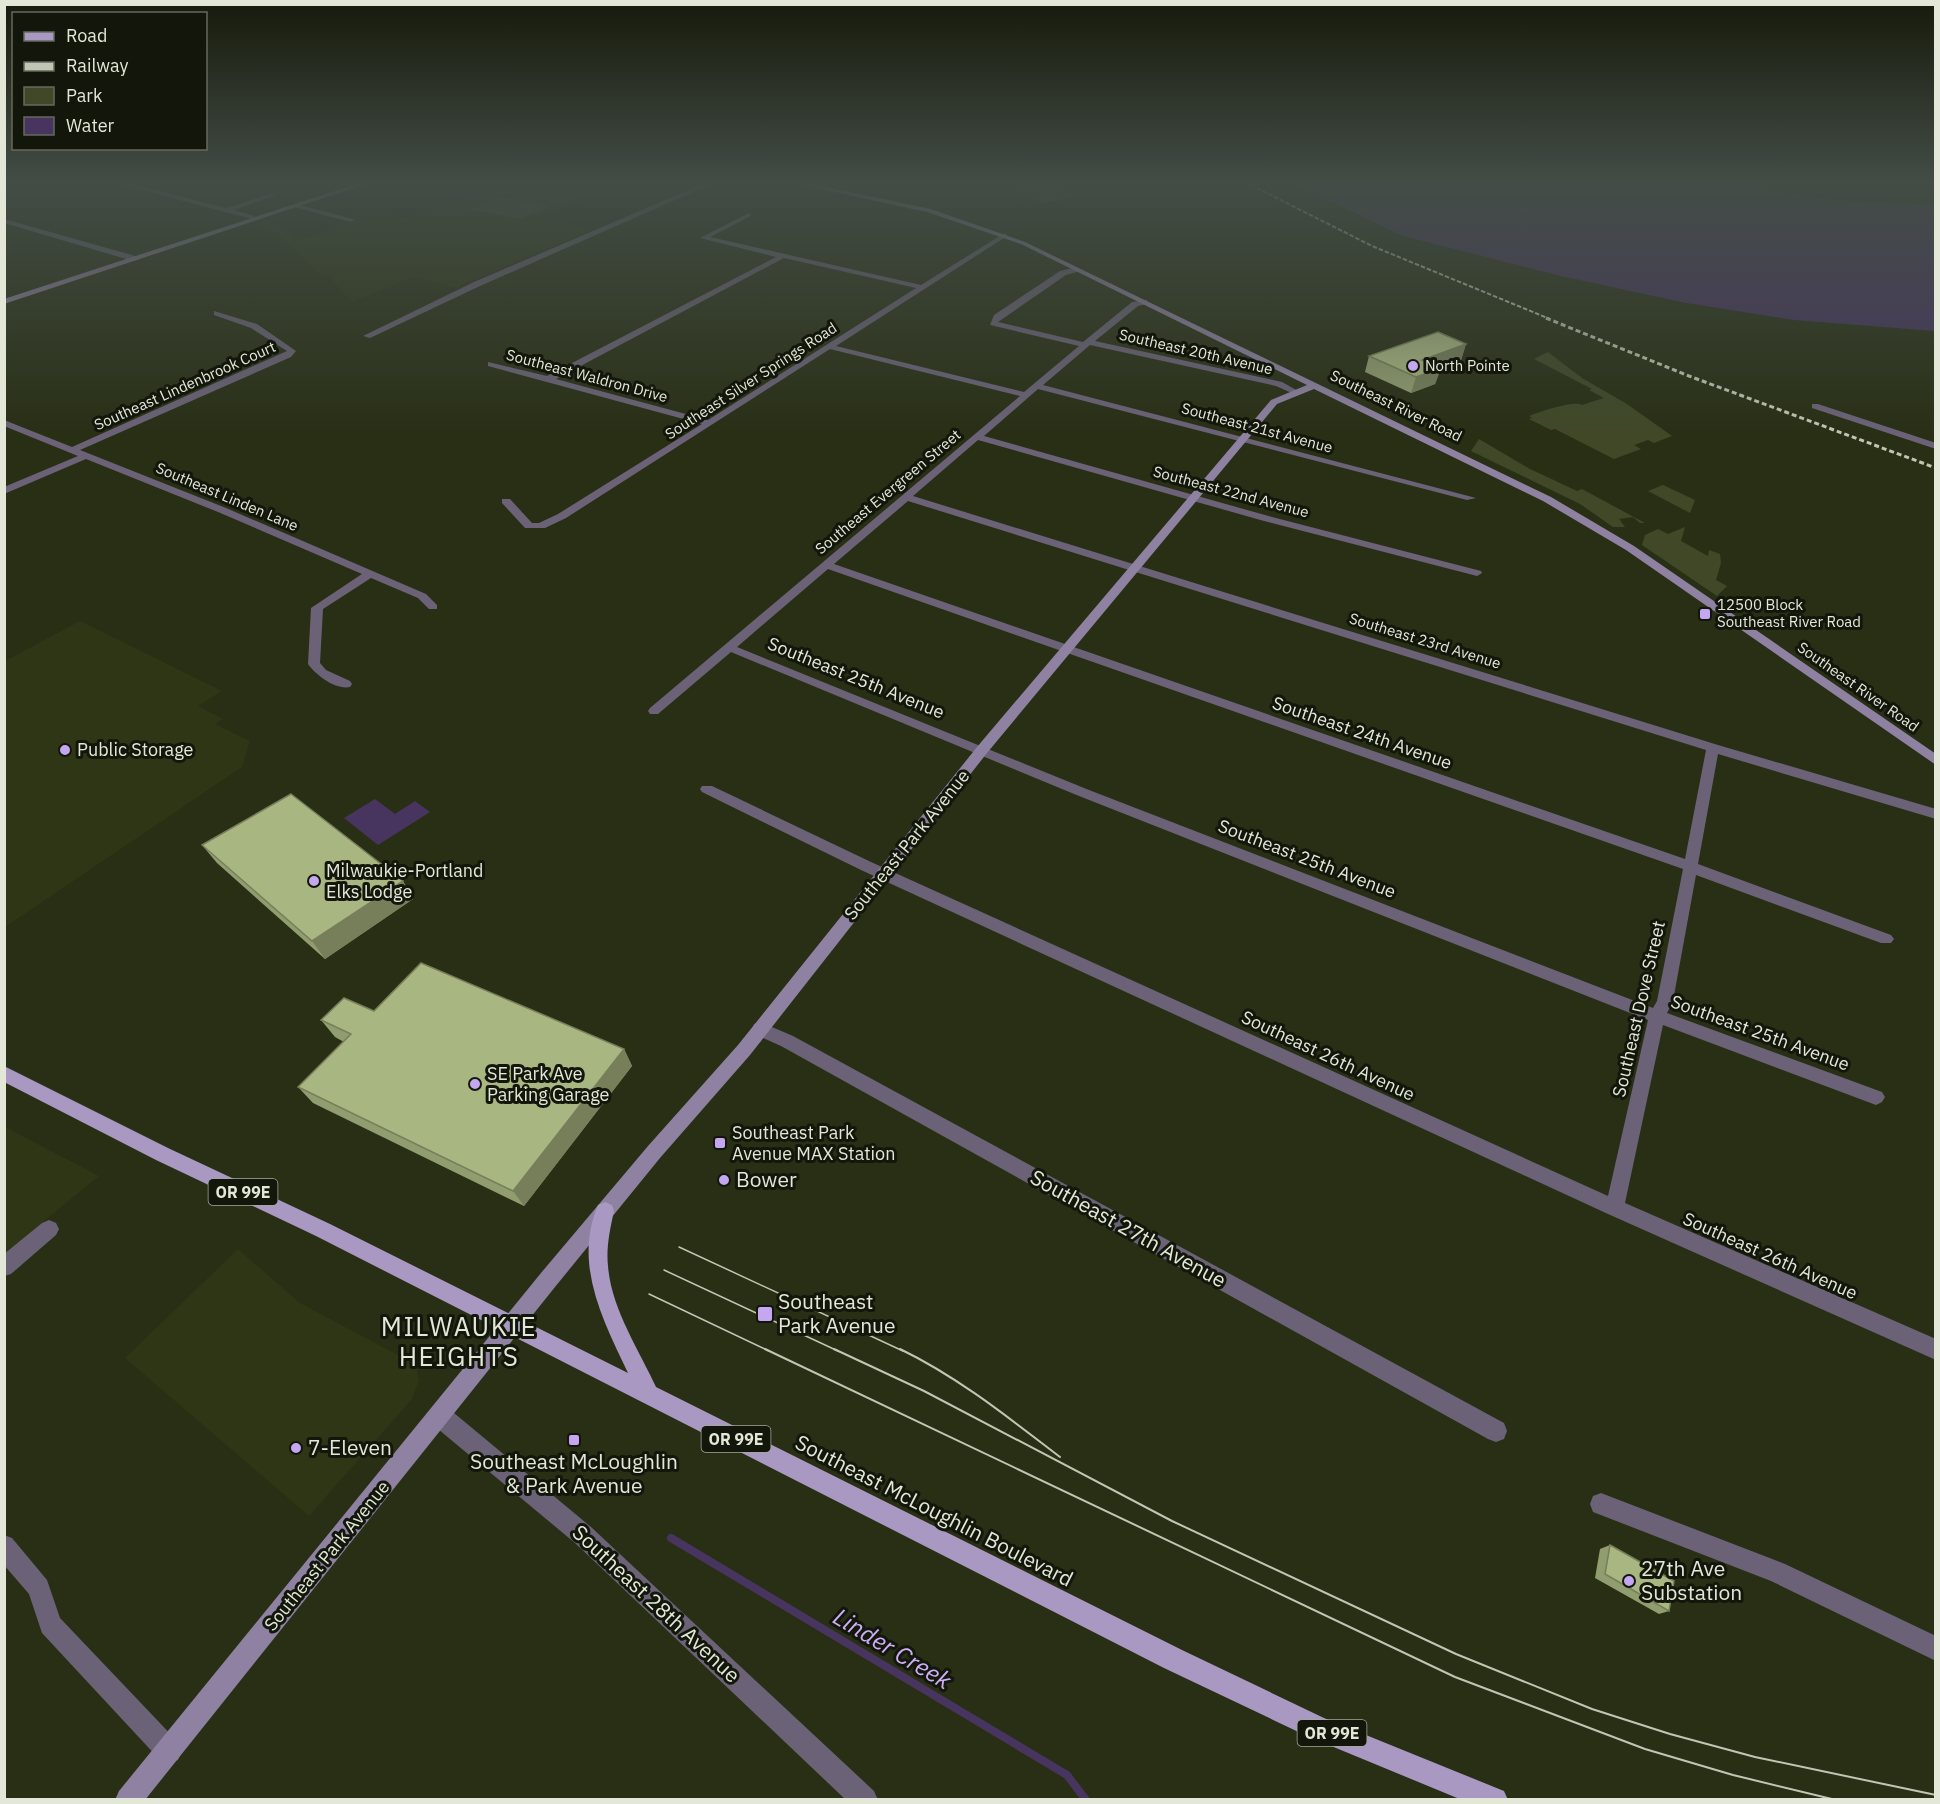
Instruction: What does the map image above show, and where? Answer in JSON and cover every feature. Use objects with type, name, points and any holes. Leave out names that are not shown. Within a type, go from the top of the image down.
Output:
[{"type":"main road","name":"Southeast McLoughlin Boulevard","points":[[4,1073],[162,1154],[323,1230],[1173,1659],[1316,1726],[1495,1800]]},
{"type":"main road","points":[[605,1211],[599,1232],[598,1255],[603,1292],[649,1395]]},
{"type":"street","points":[[4,302],[114,266]]},
{"type":"street","points":[[367,336],[518,266]]},
{"type":"street","points":[[547,380],[764,266]]},
{"type":"street","points":[[824,266],[921,287]]},
{"type":"street","name":"Southeast Silver Springs Road","points":[[506,501],[527,525],[541,526],[562,516],[955,266]]},
{"type":"street","name":"Southeast River Road","points":[[1071,266],[1546,499],[1600,529],[1935,761]]},
{"type":"street","name":"Southeast 20th Avenue","points":[[1077,269],[1063,273],[998,317],[993,323],[1279,384],[1296,392]]},
{"type":"street","name":"Southeast Evergreen Street","points":[[654,711],[1087,344],[1136,304],[1144,302]]},
{"type":"street","name":"Southeast Lindenbrook Court","points":[[74,449],[155,415],[182,400],[274,361],[292,351],[254,326],[217,313]]},
{"type":"street","points":[[830,347],[1026,395]]},
{"type":"street","name":"Southeast Waldron Drive","points":[[491,364],[710,423]]},
{"type":"street","name":"Southeast Park Avenue","points":[[128,1800],[440,1416],[511,1325],[760,1029],[982,750],[1195,499],[1274,402],[1315,385]]},
{"type":"street","name":"Southeast 21st Avenue","points":[[1037,386],[1471,498]]},
{"type":"street","points":[[1815,406],[1935,446]]},
{"type":"street","name":"Southeast Linden Lane","points":[[4,423],[74,449],[422,596],[432,608]]},
{"type":"street","name":"Southeast 22nd Avenue","points":[[977,437],[1195,499],[1477,573]]},
{"type":"street","points":[[4,491],[88,455]]},
{"type":"street","name":"Southeast 23rd Avenue","points":[[906,497],[1713,748],[1935,814]]},
{"type":"street","name":"Southeast 24th Avenue","points":[[826,565],[1690,866],[1711,876],[1886,939]]},
{"type":"street","points":[[346,684],[322,673],[314,664],[317,608],[369,575]]},
{"type":"street","name":"Southeast 25th Avenue","points":[[728,647],[1084,793],[1657,1016],[1876,1097]]},
{"type":"street","name":"Southeast Dove Street","points":[[1615,1208],[1657,1016],[1665,1001],[1713,748]]},
{"type":"street","name":"Southeast 26th Avenue","points":[[707,789],[883,874],[1615,1208],[1935,1350]]},
{"type":"street","name":"Southeast 27th Avenue","points":[[760,1029],[788,1041],[1496,1431]]},
{"type":"street","points":[[4,1267],[50,1229]]},
{"type":"street","name":"Southeast 28th Avenue","points":[[440,1416],[583,1535],[865,1800]]},
{"type":"street","points":[[1601,1504],[1710,1544],[1777,1572],[1935,1649]]},
{"type":"street","points":[[4,1546],[39,1588],[50,1625],[168,1751]]},
{"type":"shaded area","points":[[311,266],[506,266],[455,288],[414,277],[352,302],[328,276],[320,275]]},
{"type":"shaded area","points":[[80,621],[222,691],[198,706],[223,719],[215,724],[250,741],[242,767],[5,927],[5,661]]},
{"type":"shaded area","points":[[5,1127],[99,1176],[5,1253]]},
{"type":"shaded area","points":[[238,1249],[300,1303],[409,1361],[417,1369],[419,1380],[412,1399],[309,1516],[125,1358]]},
{"type":"green space","points":[[1548,352],[1582,378],[1627,404],[1672,436],[1654,443],[1648,440],[1634,445],[1641,449],[1614,459],[1555,429],[1551,430],[1529,419],[1532,418],[1529,416],[1556,407],[1571,404],[1582,405],[1604,398],[1589,390],[1592,389],[1534,359]]},
{"type":"green space","points":[[1479,439],[1530,469],[1577,491],[1582,489],[1645,523],[1640,523],[1633,517],[1619,519],[1625,527],[1613,527],[1580,504],[1471,451]]},
{"type":"green space","points":[[1663,485],[1695,500],[1690,513],[1648,491]]},
{"type":"green space","points":[[1685,527],[1681,541],[1708,556],[1709,550],[1720,554],[1721,563],[1716,580],[1727,586],[1717,596],[1642,545],[1645,535],[1658,529],[1668,534]]},
{"type":"water","points":[[1522,266],[1935,266],[1935,331],[1794,320],[1686,303]]},
{"type":"water","points":[[375,799],[395,814],[415,801],[430,812],[378,845],[344,818]]},
{"type":"building","points":[[1438,332],[1466,344],[1422,360],[1441,368],[1416,377],[1369,356]]},
{"type":"building","name":"Milwaukie-Portland Elks Lodge","points":[[291,794],[403,881],[312,941],[202,845]]},
{"type":"building","name":"SE Park Ave Parking Garage","points":[[421,963],[624,1049],[513,1191],[298,1087],[351,1034],[321,1020],[344,998],[374,1011]]},
{"type":"building","points":[[1610,1545],[1674,1581],[1669,1611],[1605,1574]]},
{"type":"waterway","name":"Linder Creek","points":[[671,1538],[1067,1775],[1086,1800]]},
{"type":"tram line","points":[[679,1247],[903,1351]]},
{"type":"tram line","points":[[664,1270],[838,1351]]},
{"type":"tram line","points":[[649,1294],[769,1351]]},
{"type":"tram line","points":[[765,1349],[1455,1677],[1645,1749],[1733,1775],[1836,1800]]},
{"type":"tram line","points":[[834,1349],[924,1391],[1172,1521],[1456,1654],[1592,1709],[1670,1734],[1755,1757],[1936,1795]]},
{"type":"tram line","points":[[900,1349],[963,1385],[1060,1457]]},
{"type":"railway","points":[[1421,266],[1550,319]]},
{"type":"railway","points":[[1546,318],[1689,376],[1936,468]]},
{"type":"place","name":"North Pointe","points":[[1413,366]]},
{"type":"place","name":"12500 Block Southeast River Road","points":[[1705,614]]},
{"type":"place","name":"Public Storage","points":[[65,750]]},
{"type":"place","name":"Milwaukie-Portland Elks Lodge","points":[[314,881]]},
{"type":"place","name":"SE Park Ave Parking Garage","points":[[475,1084]]},
{"type":"place","name":"Southeast Park Avenue MAX Station","points":[[720,1143]]},
{"type":"place","name":"Bower","points":[[724,1180]]},
{"type":"place","name":"Southeast Park Avenue","points":[[765,1314]]},
{"type":"place","name":"Southeast McLoughlin & Park Avenue","points":[[574,1440]]},
{"type":"place","name":"7-Eleven","points":[[296,1448]]},
{"type":"place","name":"27th Ave Substation","points":[[1629,1581]]},
{"type":"district","name":"MILWAUKIE HEIGHTS","points":[[459,1342]]}]
